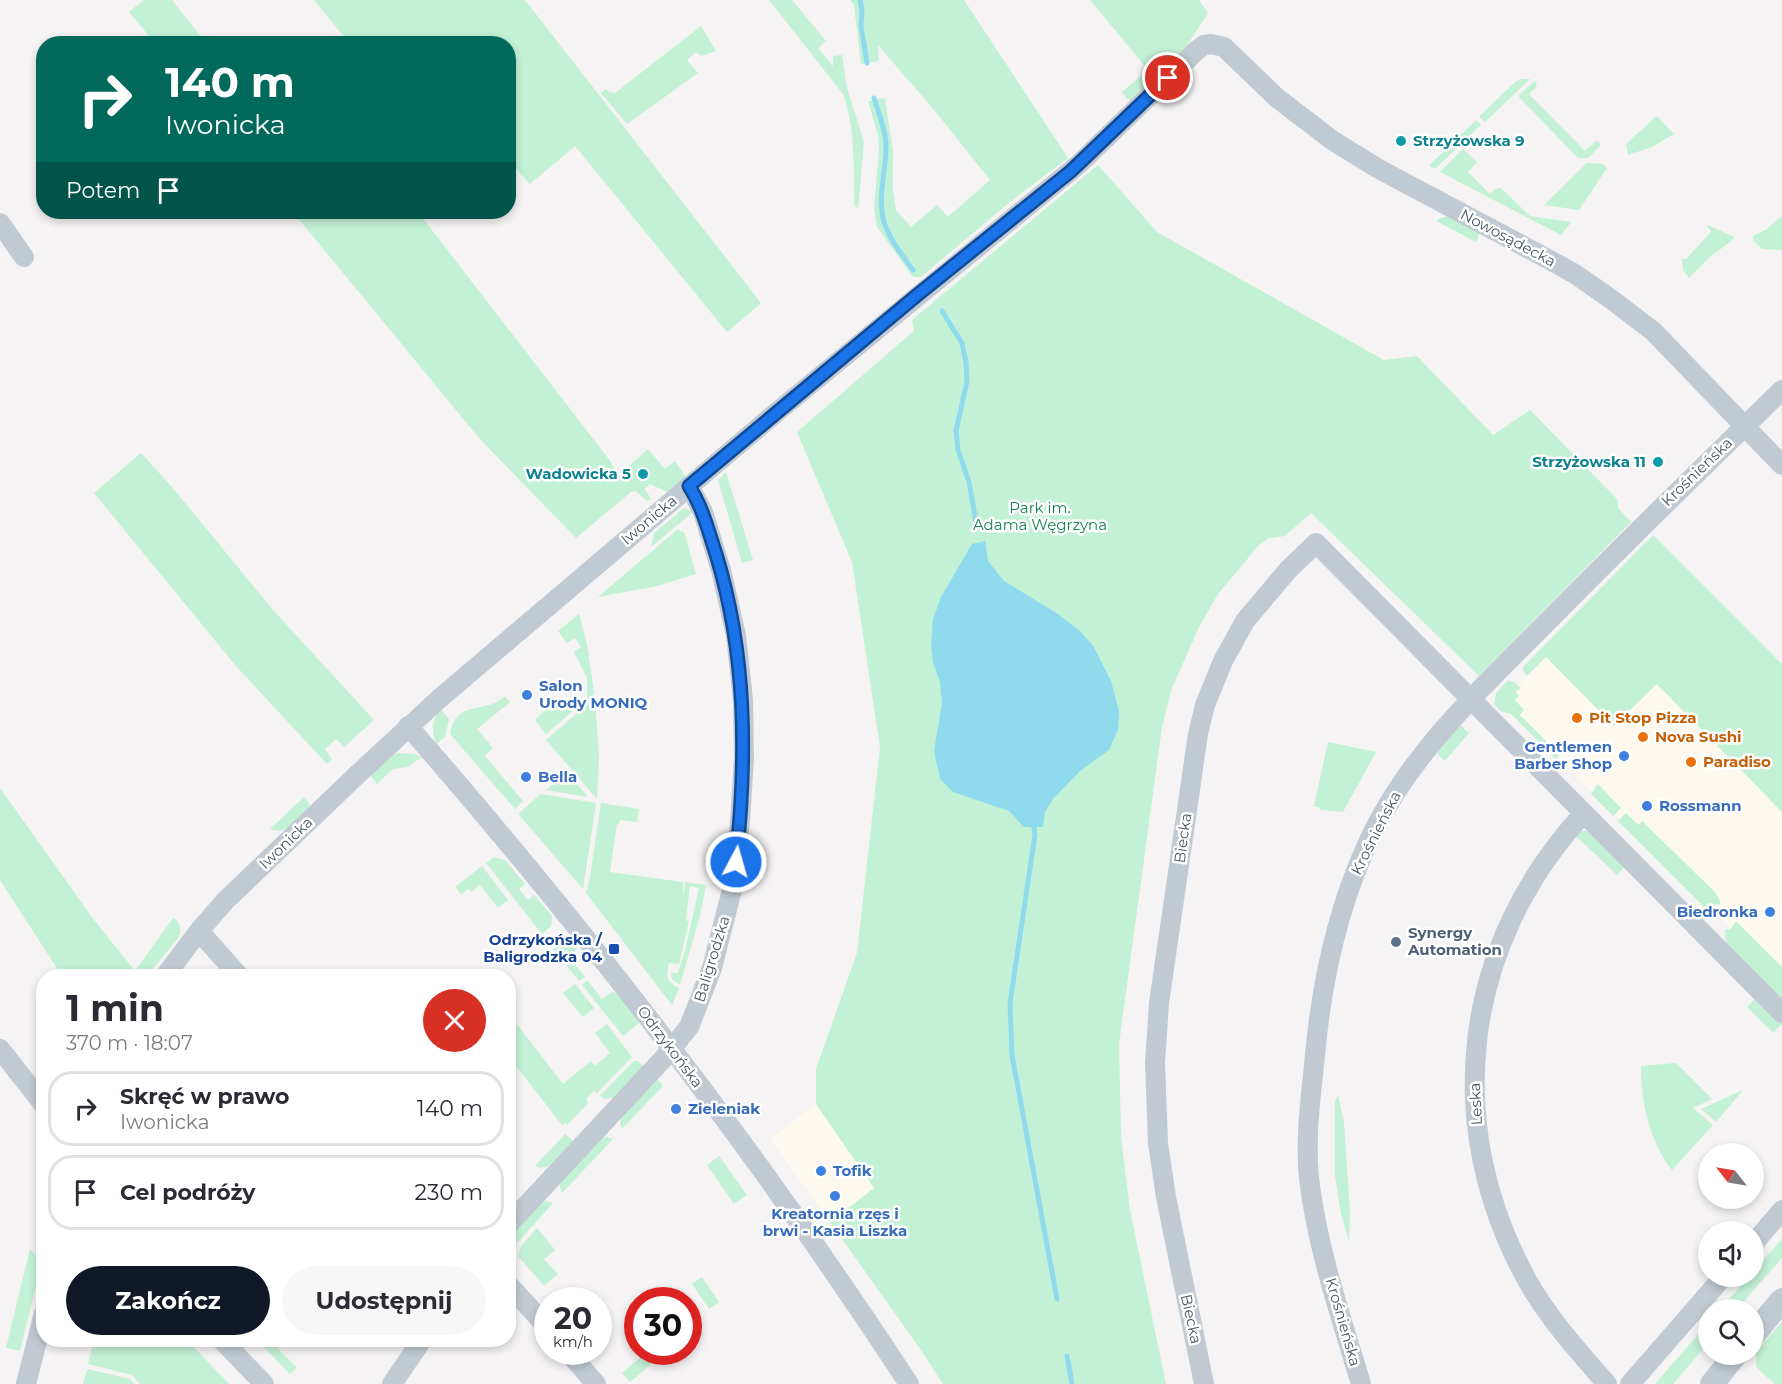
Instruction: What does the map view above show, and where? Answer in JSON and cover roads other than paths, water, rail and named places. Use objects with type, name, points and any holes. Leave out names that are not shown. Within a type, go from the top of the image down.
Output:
[{"type":"street","name":"Nowosądecka","points":[[1211,44],[1224,47],[1277,98],[1346,150],[1575,274],[1611,299],[1654,332],[1782,465]]},
{"type":"street","name":"Iwonicka","points":[[170,969],[225,901],[408,726],[689,486],[1071,171],[1196,51],[1204,45],[1211,44]]},
{"type":"street","points":[[0,224],[24,257]]},
{"type":"street","name":"Krośnieńska","points":[[1361,1384],[1326,1260],[1309,1178],[1309,1106],[1325,974],[1336,926],[1349,886],[1373,832],[1400,786],[1455,716],[1782,390]]},
{"type":"street","name":"Baligrodzka","points":[[516,1216],[689,1027],[708,979],[734,882],[744,758],[743,700],[736,635],[721,570],[703,512],[689,486]]},
{"type":"street","name":"Biecka","points":[[1204,1384],[1166,1197],[1158,1143],[1155,1063],[1162,980],[1198,734],[1205,705],[1223,661],[1245,621],[1288,570],[1316,543],[1470,700]]},
{"type":"street","points":[[1470,700],[1782,1013]]},
{"type":"street","name":"Odrzykońska","points":[[408,726],[575,923],[672,1048],[856,1303],[909,1384]]},
{"type":"street","name":"Leska","points":[[1583,814],[1568,831],[1526,892],[1496,957],[1483,1002],[1476,1042],[1475,1110],[1480,1153],[1492,1201],[1507,1240],[1528,1282],[1552,1319],[1607,1384]]},
{"type":"street","points":[[199,931],[233,969]]},
{"type":"street","points":[[0,1049],[36,1095]]},
{"type":"street","points":[[1764,1231],[1782,1210]]},
{"type":"street","points":[[1630,1384],[1714,1287]]},
{"type":"street","points":[[516,1293],[534,1313]]},
{"type":"street","points":[[1764,1322],[1782,1300]]},
{"type":"street","points":[[26,1384],[36,1345]]},
{"type":"street","points":[[229,1347],[264,1384]]},
{"type":"street","points":[[392,1384],[417,1347]]},
{"type":"street","points":[[579,1365],[596,1384]]},
{"type":"street","points":[[1712,1384],[1727,1365]]},
{"type":"water","points":[[985,541],[988,561],[1004,581],[1058,614],[1080,631],[1094,647],[1111,681],[1119,711],[1118,730],[1109,750],[1080,771],[1053,799],[1045,812],[1043,827],[1024,827],[1009,811],[953,792],[940,779],[934,751],[942,703],[940,682],[933,663],[931,646],[933,619],[941,597],[972,544]]},
{"type":"waterway","points":[[860,0],[861,26],[867,63]]},
{"type":"waterway","points":[[874,98],[886,141],[881,203],[884,222],[893,241],[913,270]]},
{"type":"waterway","points":[[942,311],[962,343],[966,362],[967,381],[956,431],[958,450],[969,482],[976,522]]},
{"type":"waterway","points":[[1033,821],[1035,835],[1010,1003],[1012,1055],[1057,1299]]},
{"type":"waterway","points":[[1067,1356],[1072,1384]]},
{"type":"place","name":"Strzyżowska 9","points":[[1401,141]]},
{"type":"place","name":"Strzyżowska 11","points":[[1658,462]]},
{"type":"place","name":"Wadowicka 5","points":[[643,474]]},
{"type":"place","name":"Salon Urody MONIQ","points":[[527,695]]},
{"type":"place","name":"Pit Stop Pizza","points":[[1577,718]]},
{"type":"place","name":"Nova Sushi","points":[[1643,737]]},
{"type":"place","name":"Gentlemen Barber Shop","points":[[1624,756]]},
{"type":"place","name":"Paradiso","points":[[1691,762]]},
{"type":"place","name":"Bella","points":[[526,777]]},
{"type":"place","name":"Rossmann","points":[[1647,806]]},
{"type":"place","name":"Biedronka","points":[[1770,912]]},
{"type":"place","name":"Synergy Automation","points":[[1396,942]]},
{"type":"place","name":"Odrzykońska / Baligrodzka 04","points":[[614,949]]},
{"type":"place","name":"Zieleniak","points":[[676,1109]]},
{"type":"place","name":"Tofik","points":[[821,1171]]},
{"type":"place","name":"Kreatornia rzęs i brwi - Kasia Liszka","points":[[835,1196]]},
{"type":"park label","name":"Park im. Adama Węgrzyna","points":[[1040,516]]}]
